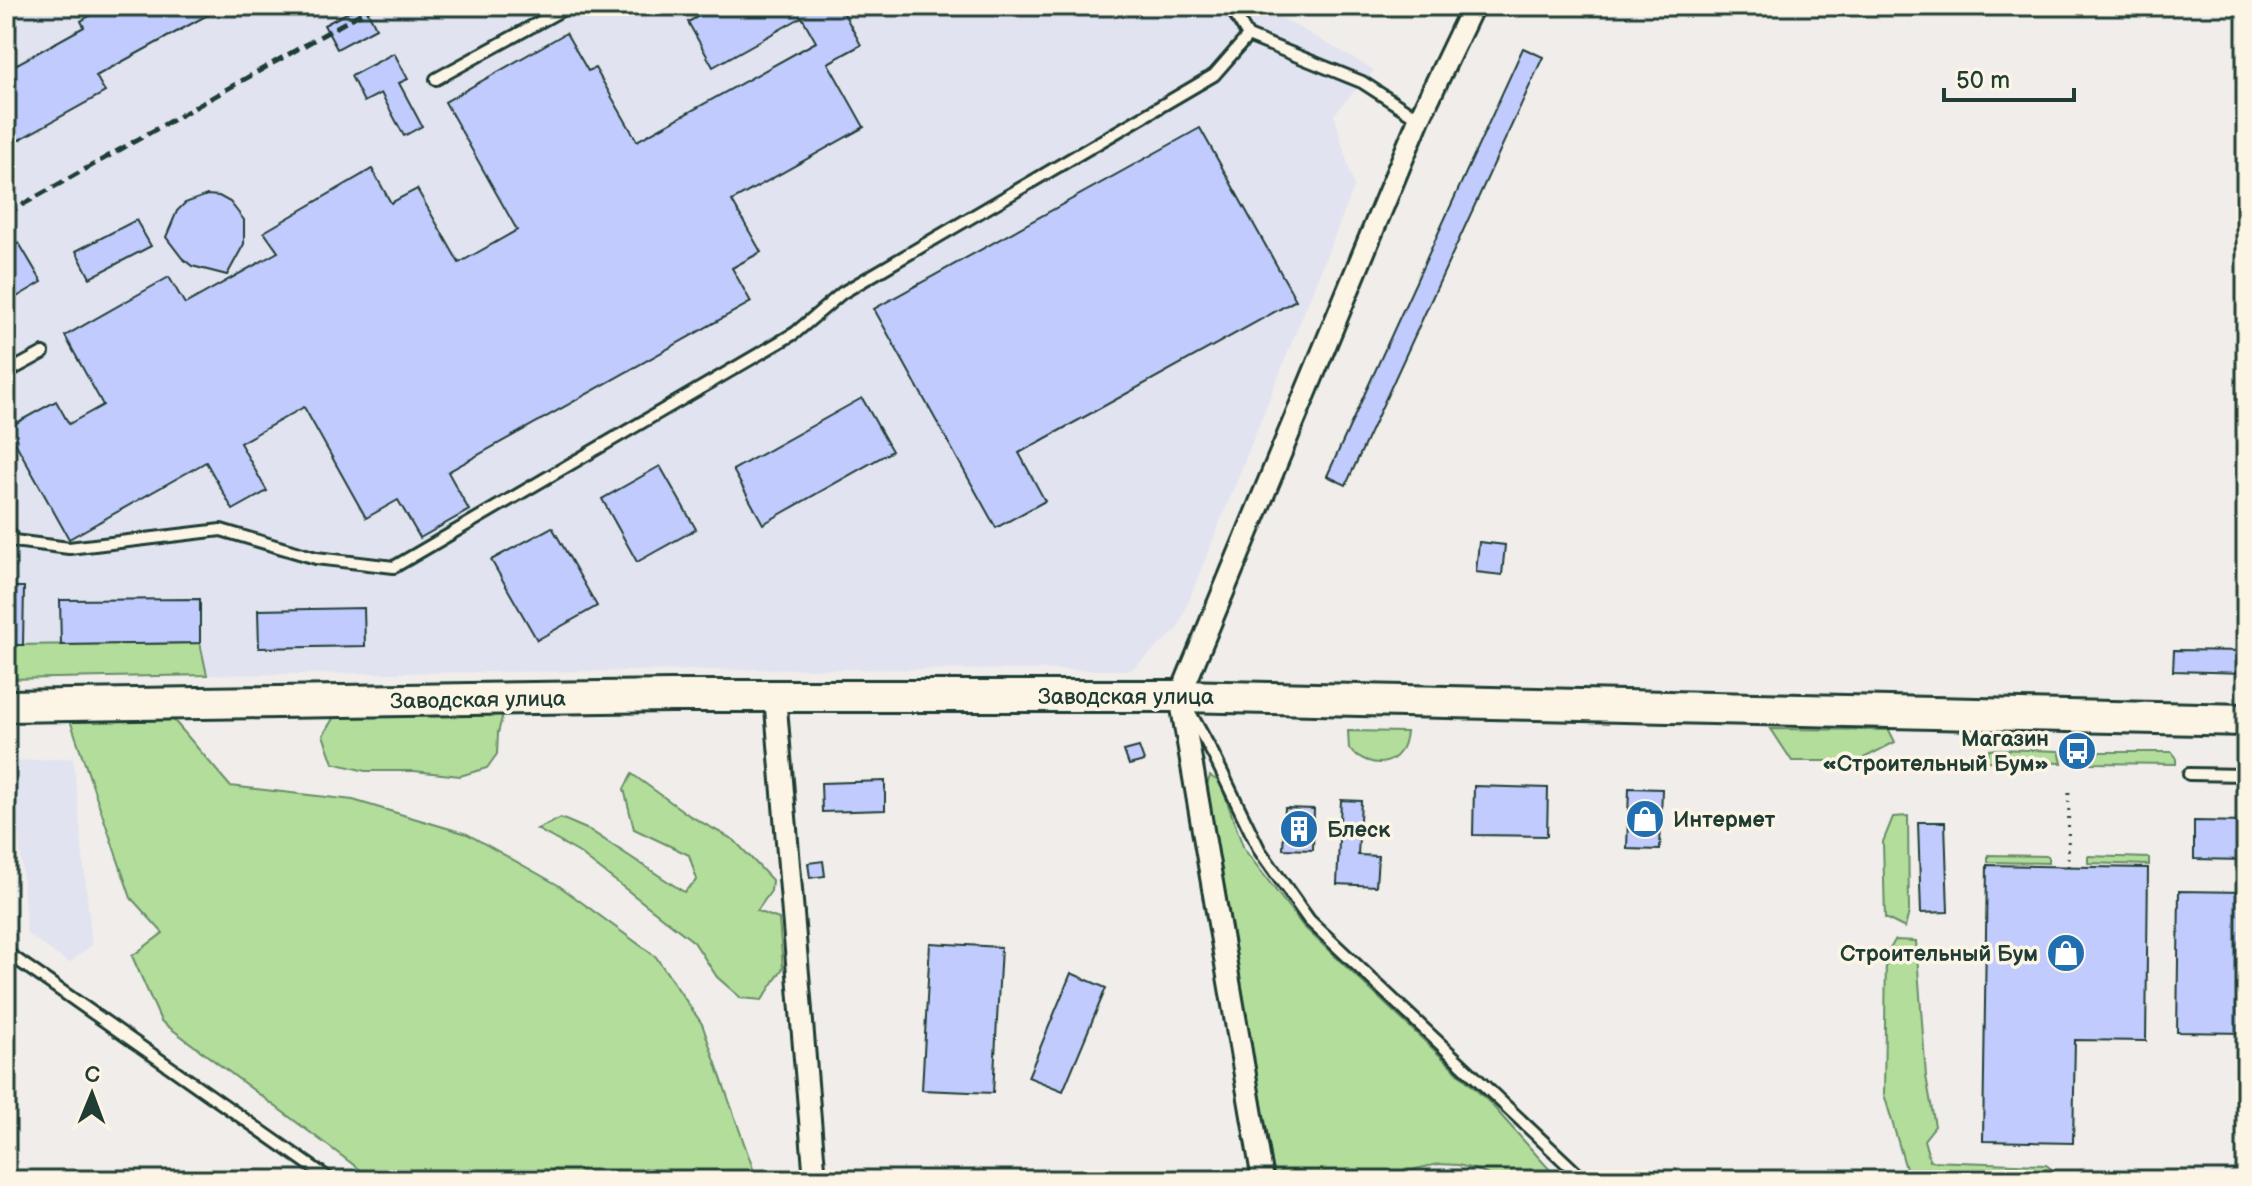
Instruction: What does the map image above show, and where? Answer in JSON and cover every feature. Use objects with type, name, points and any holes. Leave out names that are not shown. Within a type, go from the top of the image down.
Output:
[{"type":"main road","name":"Заводская улица","points":[[6,706],[775,696],[1180,696],[2246,720]]},
{"type":"street","points":[[1263,1180],[1180,696],[1419,119],[1473,6]]},
{"type":"street","points":[[775,696],[815,1180]]},
{"type":"lane","points":[[436,79],[569,6]]},
{"type":"lane","points":[[1230,6],[1248,36],[1362,82],[1419,119]]},
{"type":"lane","points":[[6,527],[10,544],[69,548],[221,530],[316,558],[394,567],[795,333],[842,293],[1214,75],[1248,36]]},
{"type":"lane","points":[[6,373],[43,353]]},
{"type":"lane","points":[[1180,696],[1213,754],[1260,851],[1309,920],[1584,1180]]},
{"type":"lane","points":[[2189,774],[2246,775]]},
{"type":"lane","points":[[6,952],[331,1180]]},
{"type":"path","points":[[2068,867],[2069,788]]},
{"type":"shaded area","points":[[6,6],[1274,6],[1280,17],[1374,70],[1334,114],[1354,187],[1177,630],[1131,670],[792,669],[207,675],[199,644],[6,645]]},
{"type":"shaded area","points":[[73,758],[92,945],[69,963],[27,934],[13,761]]},
{"type":"green space","points":[[200,643],[207,675],[6,679],[6,645]]},
{"type":"green space","points":[[504,710],[497,754],[487,768],[460,776],[414,771],[365,771],[333,763],[323,735],[334,717],[356,713]]},
{"type":"green space","points":[[172,718],[230,786],[353,800],[467,834],[558,885],[656,957],[702,1024],[757,1180],[374,1180],[161,1021],[132,956],[163,933],[131,898],[70,720]]},
{"type":"green space","points":[[1771,729],[1889,730],[1895,742],[1858,761],[1792,761]]},
{"type":"green space","points":[[1348,731],[1406,732],[1399,753],[1393,759],[1377,763],[1367,761],[1349,749]]},
{"type":"green space","points":[[1989,750],[2059,751],[2062,763],[1986,761]]},
{"type":"green space","points":[[2095,752],[2172,752],[2176,764],[2091,763],[2090,756]]},
{"type":"green space","points":[[632,774],[690,816],[734,840],[772,880],[771,891],[757,911],[779,919],[783,968],[762,1000],[741,998],[717,977],[694,942],[578,852],[537,829],[561,818],[591,831],[684,892],[697,880],[689,855],[634,829],[624,789]]},
{"type":"green space","points":[[1210,776],[1220,782],[1244,849],[1303,926],[1490,1103],[1559,1180],[1497,1180],[1481,1171],[1438,1164],[1416,1169],[1392,1180],[1275,1180],[1207,785]]},
{"type":"green space","points":[[1908,816],[1909,912],[1905,928],[1885,918],[1883,842],[1893,817]]},
{"type":"green space","points":[[1988,855],[2048,856],[2048,863],[1988,862]]},
{"type":"green space","points":[[2088,856],[2149,858],[2149,865],[2088,863]]},
{"type":"green space","points":[[1895,940],[1916,941],[1926,1076],[1935,1126],[1924,1140],[1930,1161],[2046,1165],[2062,1177],[1907,1172],[1884,1094],[1886,956]]},
{"type":"building","points":[[107,6],[224,6],[96,76],[105,92],[6,147],[6,70],[84,27],[81,21]]},
{"type":"building","points":[[365,6],[376,28],[337,49],[324,25]]},
{"type":"building","points":[[717,6],[840,6],[861,45],[828,63],[864,127],[732,201],[761,252],[732,268],[751,302],[448,472],[469,510],[420,538],[398,500],[366,518],[304,407],[240,443],[267,491],[233,510],[206,462],[69,539],[7,428],[56,401],[69,424],[103,405],[65,336],[169,277],[185,304],[278,252],[264,232],[372,169],[391,203],[417,189],[459,263],[517,230],[445,102],[566,33],[588,71],[595,68],[637,141],[816,42],[802,17],[713,67],[688,22]]},
{"type":"building","points":[[1523,48],[1543,57],[1346,485],[1327,476]]},
{"type":"building","points":[[394,53],[408,79],[399,83],[422,126],[404,136],[381,93],[364,102],[351,76]]},
{"type":"building","points":[[1200,128],[1296,300],[1019,453],[1045,501],[996,528],[874,309]]},
{"type":"building","points":[[207,195],[219,196],[230,202],[244,220],[244,244],[227,275],[192,266],[166,237],[177,211],[185,203]]},
{"type":"building","points":[[136,220],[151,246],[90,278],[76,251]]},
{"type":"building","points":[[19,243],[42,282],[15,298],[6,283],[6,250]]},
{"type":"building","points":[[862,398],[892,451],[763,524],[733,470]]},
{"type":"building","points":[[660,466],[696,529],[637,562],[602,499]]},
{"type":"building","points":[[552,527],[597,606],[537,640],[491,560]]},
{"type":"building","points":[[1479,542],[1505,545],[1502,575],[1476,572]]},
{"type":"building","points":[[6,587],[24,587],[23,645],[6,645]]},
{"type":"building","points":[[200,599],[200,643],[61,645],[60,600]]},
{"type":"building","points":[[364,608],[365,646],[259,648],[258,610]]},
{"type":"building","points":[[2174,650],[2246,651],[2246,673],[2173,671]]},
{"type":"building","points":[[1139,747],[1144,761],[1129,765],[1124,751]]},
{"type":"building","points":[[885,781],[885,810],[822,812],[821,783]]},
{"type":"building","points":[[1474,786],[1548,788],[1547,836],[1473,835]]},
{"type":"building","name":"Интермет","points":[[1629,788],[1662,789],[1660,850],[1627,849]]},
{"type":"building","points":[[1341,800],[1361,801],[1358,855],[1378,856],[1376,886],[1337,884]]},
{"type":"building","name":"Блеск","points":[[1285,808],[1314,809],[1313,850],[1283,849]]},
{"type":"building","points":[[2194,821],[2246,822],[2246,860],[2194,859]]},
{"type":"building","points":[[1918,822],[1945,822],[1948,912],[1921,913]]},
{"type":"building","points":[[823,861],[825,876],[810,878],[808,863]]},
{"type":"building","name":"Строительный Бум","points":[[1987,865],[2148,868],[2146,1041],[2075,1040],[2073,1143],[1983,1141]]},
{"type":"building","points":[[2179,891],[2246,892],[2246,1033],[2177,1032]]},
{"type":"building","points":[[930,943],[1001,947],[993,1093],[922,1090]]},
{"type":"building","points":[[1071,973],[1106,988],[1063,1091],[1028,1077]]},
{"type":"railway","points":[[6,214],[374,6]]},
{"type":"place","name":"Магазин «Строительный Бум»","points":[[2077,751]]},
{"type":"place","name":"Интермет","points":[[1645,819]]},
{"type":"place","name":"Блеск","points":[[1299,829]]},
{"type":"place","name":"Строительный Бум","points":[[2066,953]]}]
